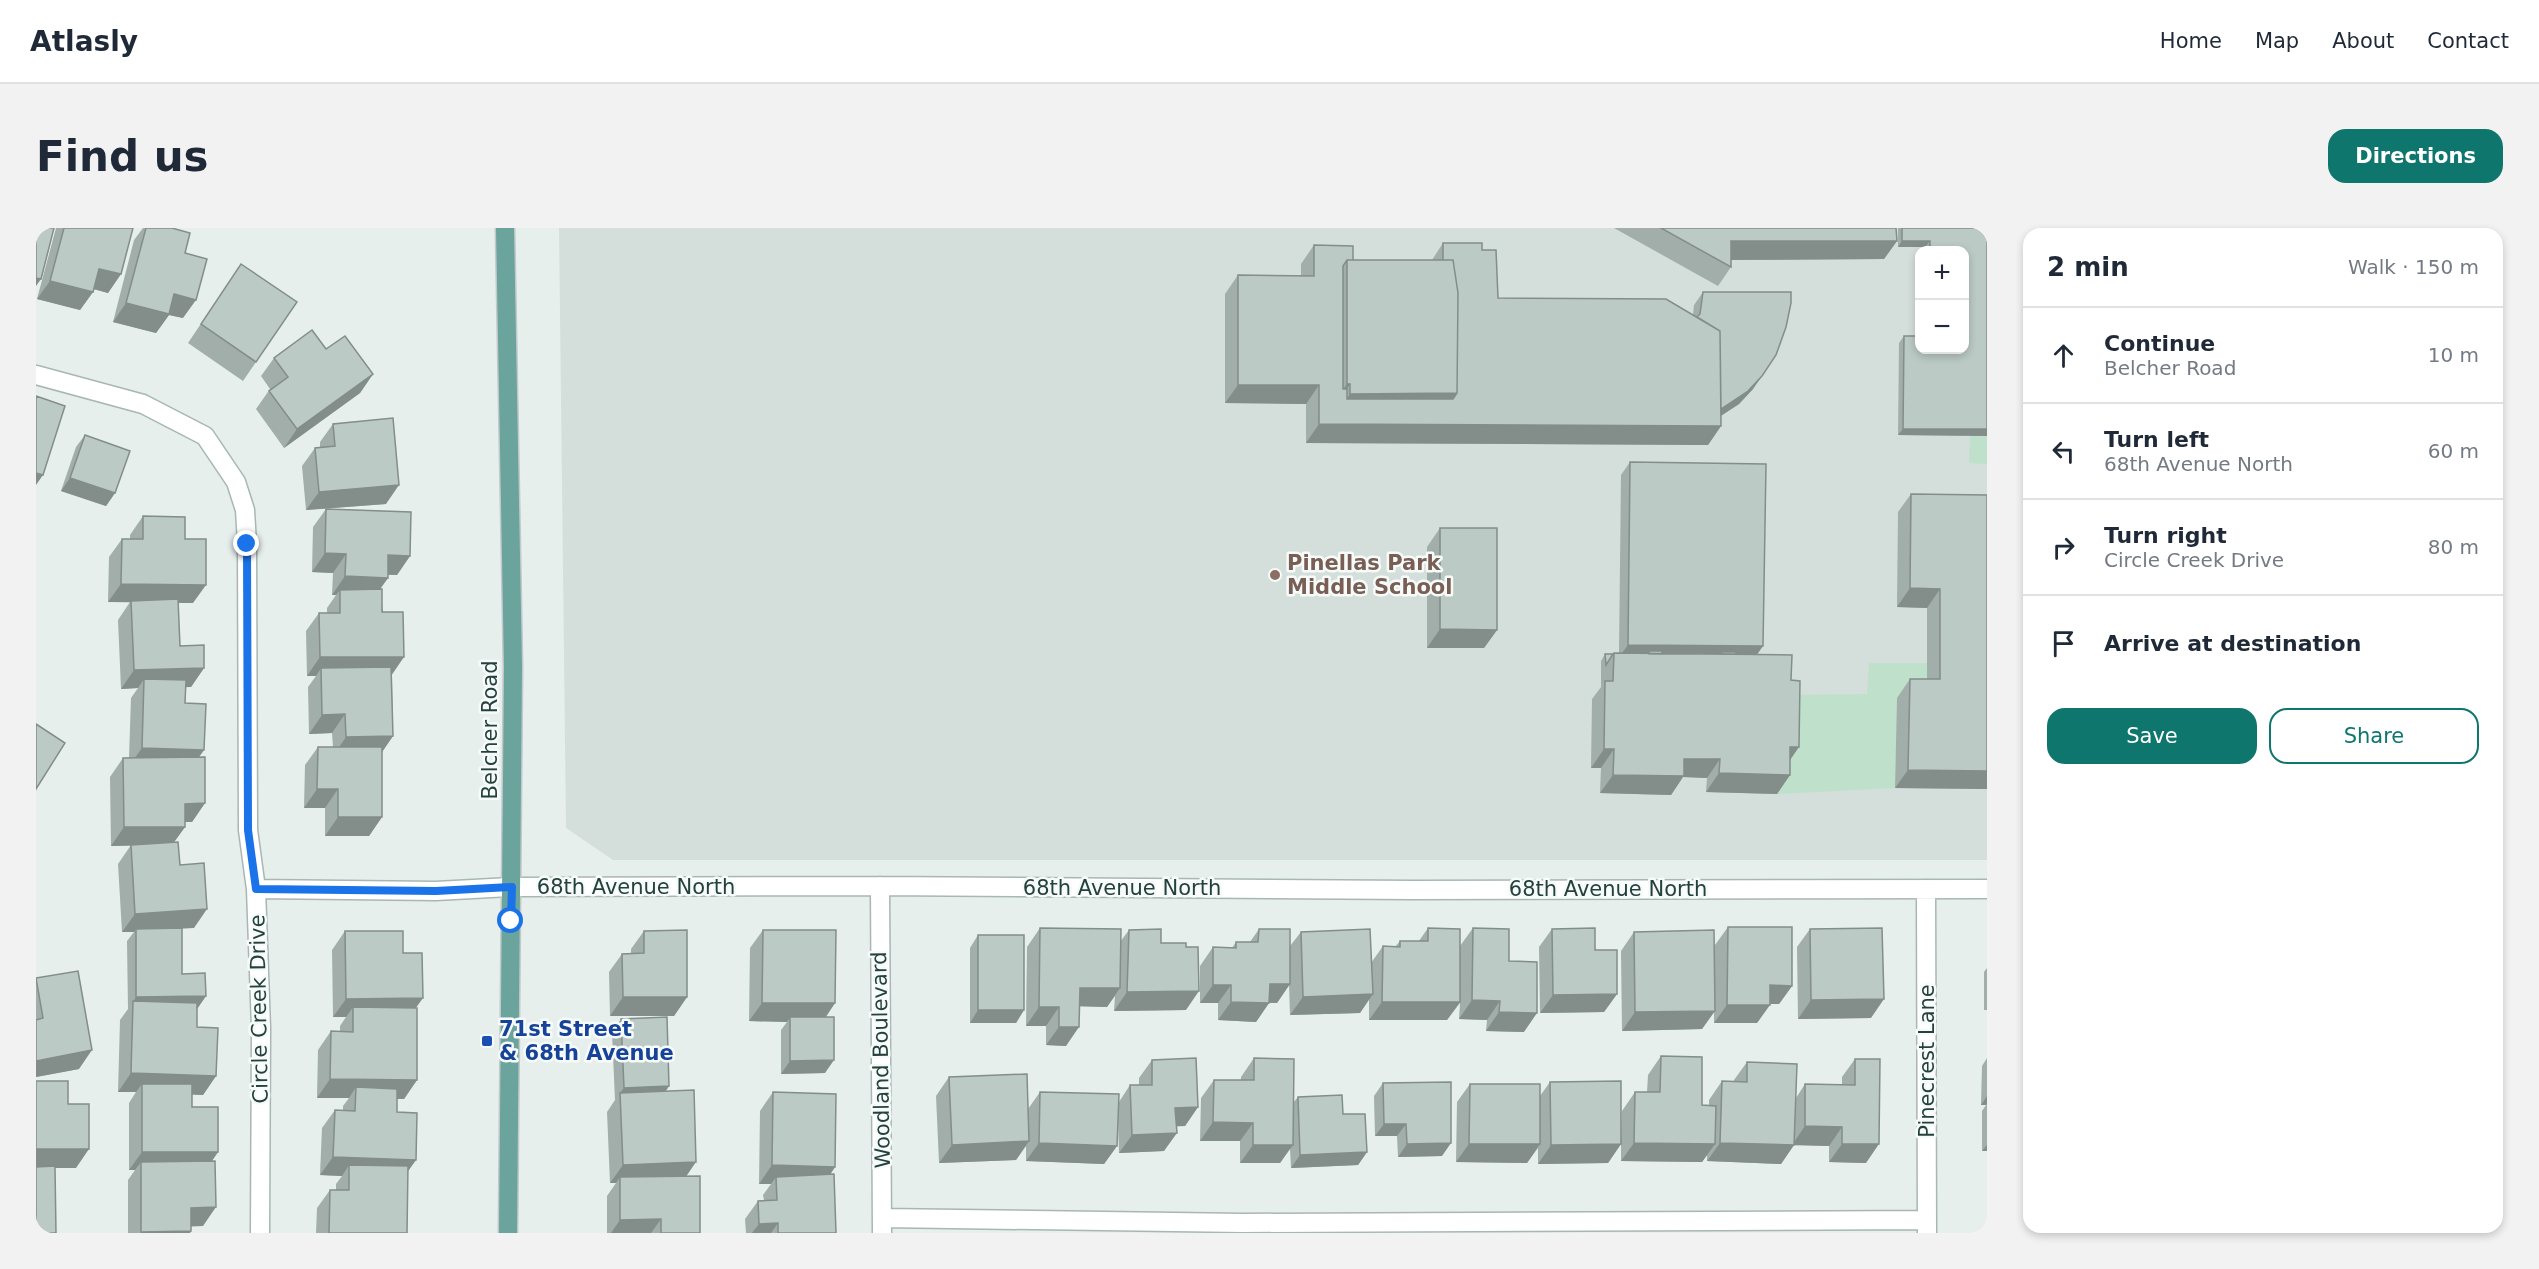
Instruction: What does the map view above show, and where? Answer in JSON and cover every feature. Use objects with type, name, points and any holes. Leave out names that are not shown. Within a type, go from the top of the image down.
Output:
[{"type":"main road","name":"Belcher Road","points":[[505,228],[513,667],[507,1233]]},
{"type":"street","name":"Circle Creek Drive","points":[[36,375],[151,407],[205,436],[236,482],[245,510],[248,830],[256,889],[261,1028],[260,1233]]},
{"type":"street","name":"68th Avenue North","points":[[256,889],[436,891],[512,887],[880,886],[1401,890],[1987,889]]},
{"type":"street","name":"Woodland Boulevard","points":[[880,886],[882,1226]]},
{"type":"street","name":"Pinecrest Lane","points":[[1926,889],[1927,1226]]},
{"type":"street","points":[[882,1226],[1243,1228],[1927,1226]]},
{"type":"shaded area","name":"Pinellas Park Middle School","points":[[559,228],[1987,228],[1987,860],[613,860],[566,828]]},
{"type":"green space","points":[[1970,436],[1987,436],[1987,464],[1969,463]]},
{"type":"green space","points":[[1869,663],[1927,663],[1927,698],[1897,698],[1895,788],[1777,794],[1779,695],[1867,694]]},
{"type":"building","points":[[36,228],[54,228],[41,279],[36,278]]},
{"type":"building","points":[[64,228],[133,228],[121,274],[99,269],[93,292],[50,281]]},
{"type":"building","points":[[146,228],[172,228],[190,233],[185,253],[207,259],[196,300],[174,294],[169,314],[126,303]]},
{"type":"building","points":[[1661,228],[1896,228],[1897,241],[1731,241],[1731,267]]},
{"type":"building","points":[[1902,228],[1987,228],[1987,429],[1903,429],[1904,336],[1915,336],[1915,354],[1969,354],[1969,246],[1930,246],[1930,241],[1902,241]]},
{"type":"building","points":[[1443,243],[1482,243],[1482,250],[1496,250],[1498,298],[1666,299],[1720,331],[1721,426],[1319,424],[1319,385],[1238,385],[1238,275],[1314,276],[1314,245],[1353,246],[1353,260],[1347,260],[1343,266],[1343,389],[1347,389],[1347,399],[1453,399],[1457,393],[1458,293],[1453,260],[1443,260]]},
{"type":"building","points":[[1347,260],[1453,260],[1458,293],[1457,393],[1350,394],[1350,384],[1347,384]]},
{"type":"building","points":[[241,264],[297,302],[256,362],[201,324]]},
{"type":"building","points":[[1703,292],[1791,292],[1786,327],[1776,355],[1762,376],[1748,391],[1721,409],[1720,331],[1697,317],[1700,314]]},
{"type":"building","points":[[312,330],[326,349],[345,336],[373,374],[297,429],[269,391],[288,377],[274,358]]},
{"type":"building","points":[[36,396],[65,406],[43,475],[36,473]]},
{"type":"building","points":[[393,418],[399,485],[319,492],[315,448],[335,446],[333,424]]},
{"type":"building","points":[[85,435],[130,451],[115,493],[70,478]]},
{"type":"building","points":[[1630,462],[1766,464],[1763,646],[1628,645]]},
{"type":"building","points":[[1911,494],[1987,495],[1987,771],[1908,770],[1910,679],[1940,679],[1940,589],[1910,588]]},
{"type":"building","points":[[326,509],[411,512],[410,556],[388,555],[388,578],[345,576],[346,554],[325,553]]},
{"type":"building","points":[[143,516],[185,517],[185,539],[206,539],[206,585],[121,584],[122,539],[143,539]]},
{"type":"building","points":[[1440,528],[1497,528],[1497,630],[1440,629]]},
{"type":"building","points":[[382,589],[382,612],[403,612],[404,657],[320,657],[319,613],[340,613],[340,590]]},
{"type":"building","points":[[178,599],[180,646],[204,645],[204,668],[134,670],[131,601]]},
{"type":"building","points":[[1649,651],[1662,651],[1662,654],[1649,654]]},
{"type":"building","points":[[1722,652],[1736,652],[1736,654],[1722,654]]},
{"type":"building","points":[[1614,653],[1792,655],[1791,680],[1800,681],[1799,747],[1790,747],[1790,775],[1719,773],[1720,759],[1684,759],[1684,776],[1613,775],[1614,749],[1604,749],[1605,681],[1613,681]]},
{"type":"building","points":[[1605,654],[1613,654],[1606,665]]},
{"type":"building","points":[[391,667],[393,736],[346,737],[345,714],[322,715],[321,668]]},
{"type":"building","points":[[144,679],[186,680],[185,703],[206,704],[204,750],[142,748]]},
{"type":"building","points":[[36,724],[65,743],[36,789]]},
{"type":"building","points":[[318,747],[382,747],[382,817],[338,817],[338,789],[317,789]]},
{"type":"building","points":[[205,757],[205,803],[185,804],[185,827],[124,827],[123,758]]},
{"type":"building","points":[[178,842],[180,865],[204,863],[207,909],[135,914],[131,845]]},
{"type":"building","points":[[1728,927],[1792,927],[1792,986],[1770,985],[1770,1005],[1727,1005]]},
{"type":"building","points":[[182,928],[182,974],[205,973],[206,996],[136,997],[136,929]]},
{"type":"building","points":[[1040,928],[1121,929],[1120,988],[1080,988],[1079,1027],[1059,1027],[1059,1007],[1039,1007]]},
{"type":"building","points":[[1428,928],[1460,929],[1460,1002],[1382,1002],[1383,946],[1400,947],[1400,941],[1428,941]]},
{"type":"building","points":[[1473,928],[1509,929],[1509,961],[1537,962],[1537,1013],[1499,1012],[1500,1001],[1472,1000]]},
{"type":"building","points":[[1595,928],[1595,950],[1617,950],[1617,994],[1553,995],[1552,929]]},
{"type":"building","points":[[1882,928],[1884,999],[1811,1000],[1810,929]]},
{"type":"building","points":[[1161,929],[1161,943],[1186,943],[1186,947],[1198,947],[1199,991],[1127,992],[1129,930]]},
{"type":"building","points":[[1259,929],[1290,929],[1290,984],[1270,984],[1269,1003],[1231,1002],[1231,985],[1213,985],[1213,947],[1236,948],[1236,942],[1258,942]]},
{"type":"building","points":[[1370,929],[1373,994],[1303,997],[1301,932]]},
{"type":"building","points":[[687,930],[687,997],[623,997],[622,954],[644,953],[644,931]]},
{"type":"building","points":[[763,930],[836,930],[835,1003],[762,1003]]},
{"type":"building","points":[[1714,930],[1715,1011],[1635,1012],[1634,932]]},
{"type":"building","points":[[345,931],[403,931],[403,953],[422,953],[423,998],[346,999]]},
{"type":"building","points":[[978,935],[1024,935],[1024,1010],[978,1010]]},
{"type":"building","points":[[78,971],[92,1050],[36,1061],[36,1020],[43,1018],[36,978]]},
{"type":"building","points":[[133,1001],[197,1003],[197,1027],[218,1028],[216,1076],[131,1073]]},
{"type":"building","points":[[353,1007],[417,1008],[417,1080],[330,1079],[331,1031],[353,1032]]},
{"type":"building","points":[[667,1017],[669,1086],[624,1088],[621,1019]]},
{"type":"building","points":[[790,1017],[834,1017],[834,1060],[790,1061]]},
{"type":"building","points":[[1661,1056],[1702,1057],[1702,1105],[1716,1106],[1715,1144],[1634,1143],[1635,1092],[1660,1092]]},
{"type":"building","points":[[1196,1058],[1198,1107],[1175,1108],[1177,1133],[1132,1135],[1130,1085],[1152,1085],[1152,1060]]},
{"type":"building","points":[[1254,1058],[1294,1059],[1293,1145],[1253,1145],[1253,1123],[1213,1122],[1214,1080],[1254,1080]]},
{"type":"building","points":[[1855,1059],[1880,1059],[1879,1144],[1842,1144],[1842,1127],[1805,1126],[1805,1084],[1855,1085]]},
{"type":"building","points":[[1747,1062],[1797,1064],[1794,1145],[1720,1143],[1722,1081],[1747,1082]]},
{"type":"building","points":[[1027,1074],[1029,1141],[952,1145],[949,1077]]},
{"type":"building","points":[[36,1081],[68,1081],[68,1104],[89,1104],[89,1149],[36,1149]]},
{"type":"building","points":[[1621,1081],[1621,1144],[1551,1145],[1550,1082]]},
{"type":"building","points":[[1451,1082],[1451,1143],[1407,1144],[1406,1124],[1384,1124],[1383,1083]]},
{"type":"building","points":[[142,1084],[192,1084],[192,1107],[218,1107],[218,1152],[142,1152]]},
{"type":"building","points":[[1470,1084],[1540,1084],[1540,1144],[1469,1144]]},
{"type":"building","points":[[356,1087],[397,1089],[397,1112],[417,1113],[416,1160],[333,1157],[335,1110],[355,1111]]},
{"type":"building","points":[[694,1090],[696,1162],[623,1165],[620,1093]]},
{"type":"building","points":[[773,1092],[836,1094],[835,1167],[772,1165]]},
{"type":"building","points":[[1040,1092],[1119,1094],[1117,1146],[1039,1143]]},
{"type":"building","points":[[1342,1095],[1343,1114],[1365,1114],[1367,1152],[1300,1155],[1298,1097]]},
{"type":"building","points":[[215,1161],[216,1207],[191,1208],[191,1231],[141,1232],[141,1162]]},
{"type":"building","points":[[349,1165],[408,1166],[407,1233],[329,1233],[330,1190],[349,1190]]},
{"type":"building","points":[[55,1166],[56,1233],[36,1233],[36,1167]]},
{"type":"building","points":[[834,1174],[836,1233],[778,1233],[778,1223],[759,1224],[758,1201],[777,1200],[776,1177]]},
{"type":"building","points":[[700,1176],[700,1233],[661,1233],[661,1219],[620,1220],[620,1177]]},
{"type":"place","name":"Pinellas Park Middle School","points":[[1275,575]]},
{"type":"place","name":"71st Street & 68th Avenue","points":[[487,1041]]},
{"type":"route","points":[[247,544],[248,830],[256,889],[436,891],[512,887],[511,921]]}]
